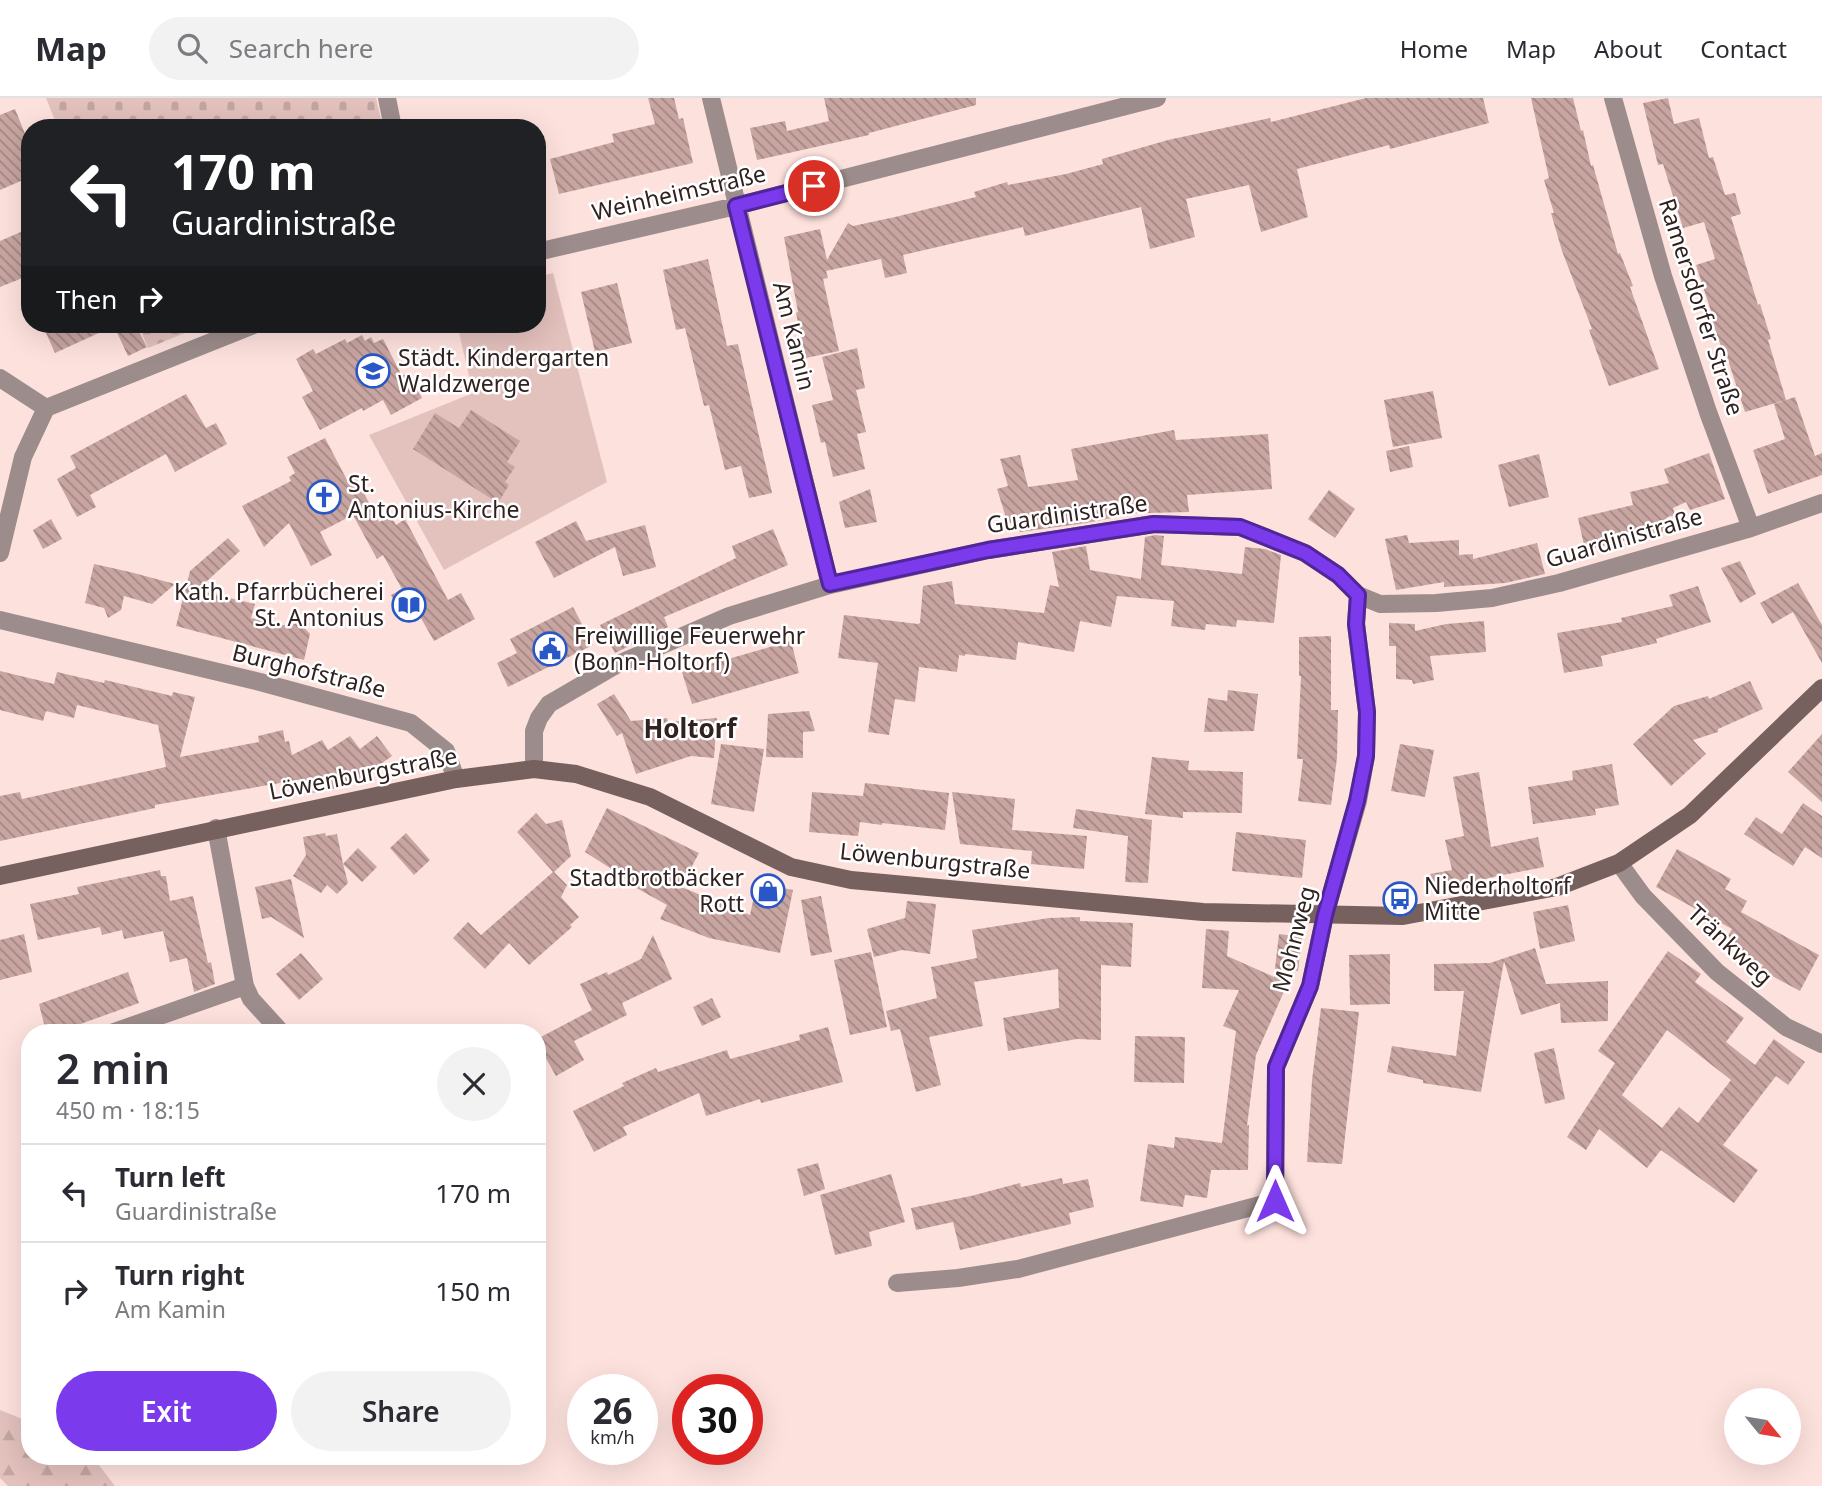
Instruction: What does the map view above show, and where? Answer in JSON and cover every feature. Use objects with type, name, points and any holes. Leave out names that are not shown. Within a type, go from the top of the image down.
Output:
[{"type":"street","points":[[387,98],[391,119]]},
{"type":"street","name":"Am Kamin","points":[[711,98],[830,584]]},
{"type":"street","name":"Weinheimstraße","points":[[546,250],[736,206],[1154,98]]},
{"type":"street","name":"Ramersdorfer Straße","points":[[1614,98],[1663,276],[1708,412],[1751,528]]},
{"type":"street","points":[[0,553],[23,457],[46,408],[234,333]]},
{"type":"street","points":[[0,378],[46,408]]},
{"type":"street","name":"Guardinistraße","points":[[534,769],[534,732],[539,718],[549,704],[616,665],[729,616],[830,584],[988,550],[1154,524],[1240,527],[1305,553],[1338,575],[1358,595],[1380,604],[1492,598],[1620,567],[1751,528],[1822,503]]},
{"type":"street","name":"Mohnweg","points":[[897,1283],[1018,1269],[1275,1201],[1276,1067],[1310,986],[1325,915],[1357,801],[1366,756],[1367,712],[1356,624],[1358,595]]},
{"type":"street","name":"Burghofstraße","points":[[0,620],[260,682],[411,723],[446,751],[456,779]]},
{"type":"street","name":"Löwenburgstraße","points":[[0,876],[456,779],[534,769],[576,774],[650,797],[791,867],[851,880],[1203,912],[1403,916],[1558,887],[1619,863],[1690,815],[1822,688]]},
{"type":"street","points":[[216,828],[245,986],[251,999],[274,1024]]},
{"type":"street","name":"Tränkweg","points":[[1619,863],[1643,896],[1717,972],[1786,1027],[1822,1044]]},
{"type":"street","points":[[137,1024],[245,986]]},
{"type":"green space","points":[[46,98],[376,98],[381,119],[54,119]]},
{"type":"green space","points":[[553,273],[607,482],[444,570],[369,435],[473,393],[459,333],[546,333],[546,275]]},
{"type":"green space","points":[[142,333],[185,333],[148,348]]},
{"type":"green space","points":[[0,1410],[21,1418],[21,1465],[99,1465],[115,1486],[8,1486],[0,1478]]},
{"type":"building","points":[[648,98],[674,98],[679,119],[683,118],[693,163],[559,194],[550,159],[614,142],[612,134],[655,124]]},
{"type":"building","points":[[824,98],[976,98],[976,105],[869,135],[757,160],[750,128],[785,121],[787,131],[829,121]]},
{"type":"building","points":[[1366,98],[1483,98],[1489,123],[1390,149],[1389,145],[1297,169],[1308,217],[1261,232],[1249,185],[1186,199],[1195,237],[1150,249],[1141,207],[1025,236],[1023,227],[903,255],[907,273],[885,278],[881,259],[826,271],[828,278],[823,279],[839,351],[806,358],[784,237],[820,229],[827,260],[848,223],[853,226],[976,197],[974,192],[1007,182],[1008,185],[1066,174],[1103,164],[1102,159],[1168,140],[1270,118],[1271,122]]},
{"type":"building","points":[[1531,98],[1573,98],[1618,254],[1620,253],[1633,286],[1630,287],[1659,369],[1609,386],[1551,213],[1554,213],[1544,180],[1549,178]]},
{"type":"building","points":[[1668,98],[1674,124],[1699,118],[1709,158],[1713,157],[1725,195],[1735,193],[1741,214],[1731,217],[1771,339],[1768,340],[1786,400],[1745,412],[1712,320],[1696,265],[1715,259],[1704,222],[1683,228],[1663,164],[1658,165],[1643,103]]},
{"type":"building","points":[[15,109],[21,124],[21,181],[0,190],[0,115]]},
{"type":"building","points":[[21,232],[21,279],[0,287],[0,241]]},
{"type":"building","points":[[708,259],[727,346],[738,344],[772,493],[749,498],[741,466],[725,470],[709,405],[704,406],[685,328],[676,330],[663,270]]},
{"type":"building","points":[[617,283],[632,343],[595,352],[581,292]]},
{"type":"building","points":[[46,333],[99,333],[55,353]]},
{"type":"building","points":[[117,333],[140,333],[147,347],[128,356]]},
{"type":"building","points":[[362,335],[365,341],[371,337],[374,343],[383,339],[402,376],[406,374],[409,380],[412,379],[422,398],[391,415],[383,400],[320,430],[302,397],[313,391],[296,359],[313,349],[316,354],[345,339],[347,343]]},
{"type":"building","points":[[857,348],[865,388],[856,390],[866,432],[857,434],[865,469],[833,477],[825,442],[821,443],[812,405],[833,400],[822,357]]},
{"type":"building","points":[[1433,391],[1442,438],[1393,447],[1384,400]]},
{"type":"building","points":[[186,394],[206,428],[216,423],[227,444],[175,472],[166,454],[90,495],[96,507],[77,517],[57,479],[76,468],[70,456]]},
{"type":"building","points":[[1795,397],[1815,456],[1822,453],[1822,475],[1768,494],[1753,450],[1785,439],[1774,404]]},
{"type":"building","points":[[471,410],[520,441],[507,462],[515,467],[505,482],[509,485],[498,503],[413,449],[435,413],[459,428]]},
{"type":"building","points":[[1174,430],[1176,440],[1268,434],[1272,489],[1187,495],[1189,512],[1148,511],[1020,532],[1017,521],[1008,524],[997,489],[1008,486],[1000,459],[1020,455],[1028,487],[1078,480],[1071,449]]},
{"type":"building","points":[[325,438],[347,480],[355,476],[379,522],[391,516],[396,525],[405,519],[448,600],[461,593],[475,619],[434,641],[418,613],[405,620],[391,595],[402,589],[383,555],[377,559],[353,515],[320,532],[332,555],[311,566],[289,523],[264,547],[242,506],[291,481],[289,477],[295,473],[287,457]]},
{"type":"building","points":[[1409,446],[1413,467],[1390,472],[1386,451]]},
{"type":"building","points":[[1709,453],[1725,499],[1690,510],[1686,502],[1673,508],[1675,515],[1667,517],[1670,530],[1585,550],[1578,518],[1633,505],[1630,492],[1669,483],[1664,469]]},
{"type":"building","points":[[1539,454],[1549,497],[1509,507],[1498,465]]},
{"type":"building","points":[[870,489],[877,522],[845,528],[839,502]]},
{"type":"building","points":[[1329,490],[1355,509],[1335,538],[1308,519]]},
{"type":"building","points":[[51,519],[62,539],[43,549],[33,530]]},
{"type":"building","points":[[576,521],[586,541],[645,525],[656,567],[623,576],[615,547],[554,578],[535,542]]},
{"type":"building","points":[[773,529],[788,565],[664,617],[668,627],[615,653],[600,625],[736,558],[732,546]]},
{"type":"building","points":[[1407,535],[1409,543],[1459,540],[1459,555],[1473,554],[1473,559],[1537,543],[1545,574],[1505,583],[1444,587],[1444,582],[1396,590],[1385,539]]},
{"type":"building","points":[[1164,536],[1161,565],[1242,574],[1245,547],[1265,549],[1281,555],[1274,623],[1237,620],[1236,627],[1206,624],[1205,630],[1171,626],[1174,601],[1117,596],[1111,627],[1080,621],[1074,652],[1018,642],[1016,660],[965,654],[959,655],[957,672],[919,667],[915,702],[895,699],[889,735],[868,732],[878,663],[838,658],[844,615],[918,624],[923,586],[952,581],[955,604],[1044,613],[1050,585],[1059,587],[1052,552],[1086,546],[1090,570],[1141,579],[1145,537]]},
{"type":"building","points":[[228,538],[240,551],[197,590],[255,604],[251,618],[288,626],[299,622],[310,634],[304,660],[176,626],[190,571]]},
{"type":"building","points":[[1740,561],[1756,594],[1740,603],[1721,568]]},
{"type":"building","points":[[94,564],[175,584],[152,604],[124,596],[121,610],[108,618],[104,608],[85,603]]},
{"type":"building","points":[[1798,583],[1822,625],[1822,663],[1793,612],[1772,624],[1760,603]]},
{"type":"building","points":[[1698,586],[1711,622],[1656,639],[1657,643],[1601,656],[1603,666],[1564,673],[1557,633],[1622,622],[1621,618],[1673,606],[1669,595]]},
{"type":"building","name":"Freiwillige Feuerwehr (Bonn-Holtorf)","points":[[573,607],[593,645],[508,687],[497,663],[517,653],[510,639]]},
{"type":"building","points":[[1484,621],[1486,652],[1430,656],[1434,680],[1413,684],[1412,680],[1396,679],[1396,646],[1389,646],[1389,623],[1415,624],[1415,631],[1446,624]]},
{"type":"building","points":[[1331,636],[1331,710],[1338,710],[1337,758],[1331,805],[1298,801],[1303,759],[1297,759],[1301,676],[1299,637]]},
{"type":"building","points":[[791,641],[799,673],[692,704],[682,672]]},
{"type":"building","points":[[0,671],[54,684],[57,672],[172,696],[173,692],[195,697],[180,757],[259,742],[258,736],[283,730],[285,742],[289,741],[292,755],[322,740],[328,750],[350,736],[360,749],[377,736],[392,756],[351,785],[312,793],[303,779],[155,805],[155,808],[0,841],[0,796],[20,792],[22,799],[166,767],[158,725],[77,705],[74,718],[46,711],[43,721],[0,710]]},
{"type":"building","points":[[1750,681],[1763,709],[1718,729],[1718,732],[1693,740],[1706,754],[1671,786],[1633,744],[1674,706],[1708,696],[1709,699]]},
{"type":"building","points":[[1228,690],[1258,694],[1254,731],[1204,732],[1208,698],[1227,701]]},
{"type":"building","points":[[614,694],[631,721],[667,718],[668,722],[717,718],[714,758],[691,756],[636,774],[622,733],[617,736],[597,704]]},
{"type":"building","points":[[809,711],[815,731],[803,732],[803,758],[766,757],[768,714]]},
{"type":"building","points":[[1822,734],[1822,802],[1788,772]]},
{"type":"building","points":[[721,744],[764,749],[754,812],[711,804]]},
{"type":"building","points":[[1400,744],[1434,750],[1425,797],[1391,791]]},
{"type":"building","points":[[1152,757],[1189,761],[1188,770],[1243,772],[1242,813],[1183,812],[1183,818],[1145,814]]},
{"type":"building","points":[[1612,764],[1619,805],[1595,809],[1596,815],[1533,824],[1528,787],[1573,780],[1572,771]]},
{"type":"building","points":[[1479,772],[1491,847],[1538,837],[1544,867],[1493,877],[1471,883],[1472,887],[1435,895],[1430,874],[1452,870],[1445,840],[1464,836],[1453,777]]},
{"type":"building","points":[[865,783],[949,793],[945,830],[860,822],[858,836],[809,832],[812,792],[863,796]]},
{"type":"building","points":[[952,792],[1015,799],[1012,830],[1087,836],[1084,869],[1031,864],[1032,851],[960,844]]},
{"type":"building","points":[[1803,803],[1822,816],[1822,858],[1805,847],[1793,866],[1744,834],[1756,817],[1782,834]]},
{"type":"building","points":[[607,808],[699,853],[681,887],[750,915],[757,883],[793,890],[780,953],[709,938],[660,919],[667,905],[631,885],[632,882],[585,852]]},
{"type":"building","points":[[1076,809],[1152,820],[1148,883],[1125,882],[1128,836],[1073,828]]},
{"type":"building","points":[[536,813],[546,824],[562,820],[571,856],[554,872],[567,885],[561,897],[579,917],[570,925],[572,927],[529,965],[509,943],[485,969],[453,938],[468,922],[481,935],[553,872],[517,832]]},
{"type":"building","points":[[1236,832],[1306,840],[1302,878],[1232,871]]},
{"type":"building","points":[[325,833],[326,836],[337,834],[348,883],[337,894],[327,885],[321,893],[293,876],[306,855],[303,837]]},
{"type":"building","points":[[406,833],[430,860],[414,875],[390,848]]},
{"type":"building","points":[[358,848],[377,867],[362,882],[343,864]]},
{"type":"building","points":[[1677,849],[1731,879],[1725,889],[1747,901],[1741,912],[1819,955],[1800,991],[1761,970],[1763,965],[1724,943],[1732,929],[1656,887]]},
{"type":"building","points":[[160,870],[161,876],[166,876],[170,901],[193,896],[215,984],[194,992],[187,958],[170,962],[163,931],[124,939],[122,930],[102,935],[100,927],[38,940],[30,904],[79,894],[77,887]]},
{"type":"building","points":[[291,879],[304,938],[271,917],[262,919],[255,887]]},
{"type":"building","points":[[821,896],[832,952],[811,956],[801,900]]},
{"type":"building","points":[[907,901],[936,904],[930,954],[902,950],[874,957],[867,929],[905,918]]},
{"type":"building","points":[[1568,905],[1575,941],[1540,949],[1533,912]]},
{"type":"building","points":[[1080,917],[1080,921],[1133,923],[1131,967],[1101,965],[1101,1040],[1077,1039],[1008,1051],[1003,1018],[1059,1008],[1058,969],[974,982],[983,1026],[929,1037],[941,1085],[916,1092],[900,1029],[891,1031],[886,1011],[937,998],[931,967],[977,958],[972,930],[1049,918]]},
{"type":"building","points":[[1206,929],[1229,931],[1227,956],[1274,977],[1279,934],[1302,937],[1298,971],[1293,971],[1256,1055],[1247,1126],[1249,1125],[1248,1170],[1211,1170],[1207,1198],[1185,1195],[1183,1207],[1140,1201],[1148,1144],[1174,1148],[1175,1137],[1222,1143],[1236,1031],[1223,1026],[1239,990],[1202,988]]},
{"type":"building","points":[[24,934],[32,972],[0,980],[0,940]]},
{"type":"building","points":[[653,935],[672,979],[622,1003],[627,1015],[574,1041],[584,1060],[556,1076],[546,1058],[546,1034],[592,1010],[580,984],[607,972],[608,975],[641,959]]},
{"type":"building","points":[[1535,948],[1546,984],[1608,981],[1608,1021],[1561,1023],[1560,1003],[1521,1015],[1504,961],[1481,1092],[1423,1083],[1423,1080],[1387,1072],[1392,1046],[1456,1056],[1464,991],[1434,991],[1434,964],[1490,963]]},
{"type":"building","points":[[1668,951],[1701,974],[1695,982],[1744,1018],[1726,1042],[1755,1065],[1774,1039],[1805,1062],[1788,1085],[1776,1076],[1723,1145],[1758,1170],[1734,1203],[1661,1150],[1647,1168],[1599,1129],[1586,1150],[1567,1137],[1615,1063],[1598,1051]],"holes":[[[1667,1030],[1731,1080],[1698,1123],[1679,1107],[1662,1128],[1622,1095]]]},
{"type":"building","points":[[871,952],[887,1027],[850,1035],[834,960]]},
{"type":"building","points":[[301,953],[323,979],[299,1000],[276,974]]},
{"type":"building","points":[[1390,954],[1390,1004],[1350,1005],[1349,955]]},
{"type":"building","points":[[128,972],[139,1003],[80,1024],[44,1024],[39,1004]]},
{"type":"building","points":[[712,998],[721,1017],[702,1026],[693,1007]]},
{"type":"building","points":[[1321,1008],[1359,1012],[1342,1164],[1307,1162],[1312,1080]]},
{"type":"building","points":[[828,1027],[843,1082],[761,1103],[760,1099],[706,1116],[699,1093],[623,1127],[627,1135],[594,1152],[573,1111],[624,1086],[622,1083],[656,1068],[658,1072],[727,1050],[730,1059],[800,1040],[799,1035]]},
{"type":"building","points":[[1135,1036],[1185,1037],[1184,1083],[1134,1082]]},
{"type":"building","points":[[1554,1048],[1565,1099],[1545,1104],[1534,1053]]},
{"type":"building","points":[[818,1163],[825,1189],[804,1196],[797,1169]]},
{"type":"building","points":[[891,1174],[905,1222],[869,1232],[872,1246],[835,1255],[820,1195]]},
{"type":"building","points":[[1062,1178],[1063,1184],[1088,1179],[1094,1207],[1069,1213],[1071,1224],[960,1250],[953,1222],[916,1230],[911,1208],[1020,1183],[1021,1187]]},
{"type":"place","name":"Städt. Kindergarten Waldzwerge","points":[[373,371]]},
{"type":"place","name":"St. Antonius-Kirche","points":[[324,497]]},
{"type":"place","name":"Kath. Pfarrbücherei St. Antonius","points":[[409,605]]},
{"type":"place","name":"Freiwillige Feuerwehr (Bonn-Holtorf)","points":[[550,649]]},
{"type":"place","name":"Stadtbrotbäcker Rott","points":[[768,891]]},
{"type":"place","name":"Niederholtorf Mitte","points":[[1400,899]]},
{"type":"district","name":"Holtorf","points":[[690,729]]},
{"type":"route","points":[[814,186],[736,206],[830,584],[988,550],[1154,524],[1240,527],[1305,553],[1338,575],[1358,595],[1356,624],[1367,712],[1366,756],[1357,801],[1325,915],[1310,986],[1276,1067],[1275,1201]]}]
